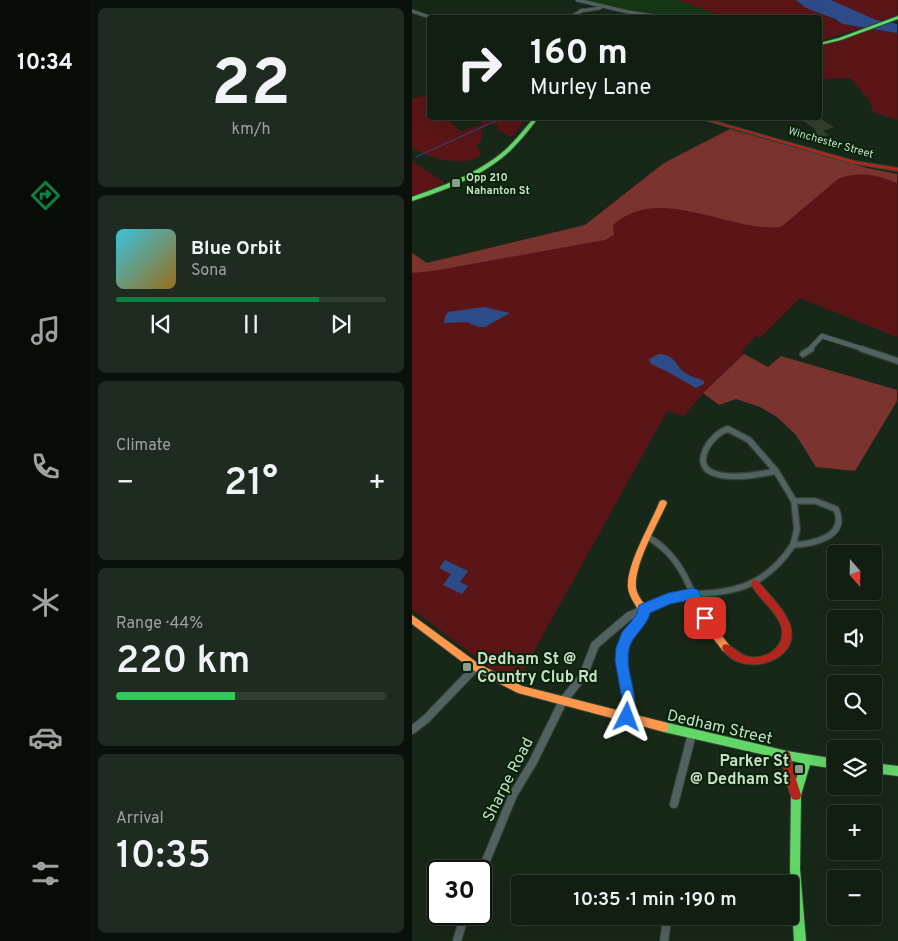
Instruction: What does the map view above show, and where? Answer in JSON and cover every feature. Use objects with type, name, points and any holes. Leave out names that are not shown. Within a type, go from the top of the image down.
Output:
[{"type":"main road","points":[[822,43],[898,17]]},
{"type":"main road","points":[[412,200],[470,175],[490,164],[509,149],[534,120]]},
{"type":"main road","name":"Winchester Street","points":[[707,120],[854,162],[898,170]]},
{"type":"main road","points":[[663,503],[648,537],[632,584],[636,598],[643,610],[668,599],[693,594],[712,629],[728,650],[739,658],[758,662],[776,654],[787,639],[787,631],[779,613],[755,584]]},
{"type":"main road","name":"Dedham Street","points":[[412,619],[476,667],[521,690],[692,734],[786,756],[827,763]]},
{"type":"main road","points":[[786,756],[796,795]]},
{"type":"main road","points":[[800,941],[795,869],[796,795],[807,760]]},
{"type":"main road","points":[[882,769],[898,771]]},
{"type":"street","points":[[577,0],[651,15]]},
{"type":"street","points":[[574,15],[591,4]]},
{"type":"street","points":[[580,11],[610,8]]},
{"type":"street","points":[[412,11],[427,16]]},
{"type":"street","points":[[803,354],[822,336],[898,361]]},
{"type":"street","points":[[648,537],[665,548],[676,560],[693,594],[736,590],[755,584],[784,557],[793,545],[798,522],[794,501],[776,471],[757,448],[744,437],[728,428],[718,431],[711,439],[703,460],[704,466],[713,474],[736,475],[776,471]]},
{"type":"street","points":[[793,545],[815,543],[828,537],[833,532],[838,517],[836,510],[816,501],[794,501]]},
{"type":"street","points":[[627,717],[630,705],[621,660],[622,648],[627,636],[641,620],[644,614],[643,610]]},
{"type":"street","name":"Sharpe Road","points":[[486,860],[513,795],[533,762],[563,701],[582,676],[595,645],[629,616],[643,610]]},
{"type":"street","points":[[412,730],[426,719],[476,667]]},
{"type":"street","points":[[674,804],[692,734]]},
{"type":"street","points":[[457,941],[462,925]]},
{"type":"street","points":[[664,941],[666,928]]},
{"type":"shaded area","points":[[584,0],[683,0],[714,13],[711,15],[666,15],[621,9]]},
{"type":"shaded area","points":[[678,0],[795,0],[837,21],[864,27],[822,40],[822,15],[718,15]]},
{"type":"shaded area","points":[[831,0],[897,0],[897,15],[878,21],[854,12]]},
{"type":"shaded area","points":[[872,29],[897,33],[897,120],[873,112],[870,101],[850,78],[822,79],[822,44]]},
{"type":"shaded area","points":[[427,95],[427,120],[449,120],[460,131],[482,125],[480,120],[525,120],[513,136],[498,130],[497,125],[490,124],[481,130],[482,140],[476,146],[481,154],[467,161],[447,160],[427,155],[412,147],[412,99]]},
{"type":"shaded area","points":[[730,129],[867,168],[897,174],[897,337],[800,298],[760,338],[756,336],[741,352],[744,354],[703,393],[684,416],[667,411],[518,680],[492,669],[412,609],[412,253],[427,263],[585,225],[664,163]]},
{"type":"shaded area","points":[[730,129],[867,168],[897,174],[897,183],[861,174],[838,179],[781,227],[761,227],[695,212],[652,208],[632,213],[613,225],[614,235],[605,240],[433,271],[412,273],[412,253],[427,263],[585,225],[664,163]]},
{"type":"shaded area","points":[[412,161],[445,183],[412,197]]},
{"type":"shaded area","points":[[744,354],[768,367],[781,356],[897,390],[897,401],[855,471],[816,467],[796,435],[777,417],[760,407],[736,399],[719,405],[703,393]]},
{"type":"water","points":[[796,0],[831,0],[876,20],[897,24],[897,33],[843,24],[806,8]]},
{"type":"water","points":[[484,307],[510,313],[485,327],[478,327],[467,322],[444,323],[448,312]]},
{"type":"water","points":[[659,354],[673,359],[684,372],[704,381],[704,384],[696,388],[651,364],[649,359]]},
{"type":"water","points":[[445,560],[468,571],[460,582],[468,586],[462,594],[443,585],[451,574],[439,568]]},
{"type":"building","points":[[802,120],[822,120],[834,127],[823,131],[829,135],[820,138],[812,132],[816,130]]},
{"type":"waterway","points":[[416,157],[498,120]]},
{"type":"traffic: fast","points":[[822,44],[840,39],[898,17]]},
{"type":"traffic: fast","points":[[412,199],[450,185],[497,159],[508,150],[534,120]]},
{"type":"traffic: fast","points":[[664,727],[787,756],[827,763]]},
{"type":"traffic: fast","points":[[800,941],[795,869],[796,795],[807,760]]},
{"type":"traffic: fast","points":[[882,769],[898,771]]},
{"type":"traffic: slow","points":[[663,503],[634,570],[632,580],[634,595],[643,610],[668,599],[693,594],[712,630],[726,648]]},
{"type":"traffic: slow","points":[[412,619],[476,667],[521,690],[664,727]]},
{"type":"traffic: jam","points":[[707,120],[853,162],[898,170]]},
{"type":"traffic: jam","points":[[726,648],[743,659],[756,661],[769,658],[775,654],[787,639],[786,625],[783,618],[755,584]]},
{"type":"traffic: jam","points":[[787,756],[790,776],[796,795]]},
{"type":"place","name":"Opp 210 Nahanton St","points":[[456,183]]},
{"type":"place","name":"Dedham St @ Country Club Rd","points":[[467,667]]},
{"type":"place","name":"Parker St @ Dedham St","points":[[799,769]]},
{"type":"route","points":[[627,717],[630,705],[628,686],[621,660],[622,648],[627,636],[641,620],[644,614],[643,610],[668,599],[693,594],[705,618]]}]
